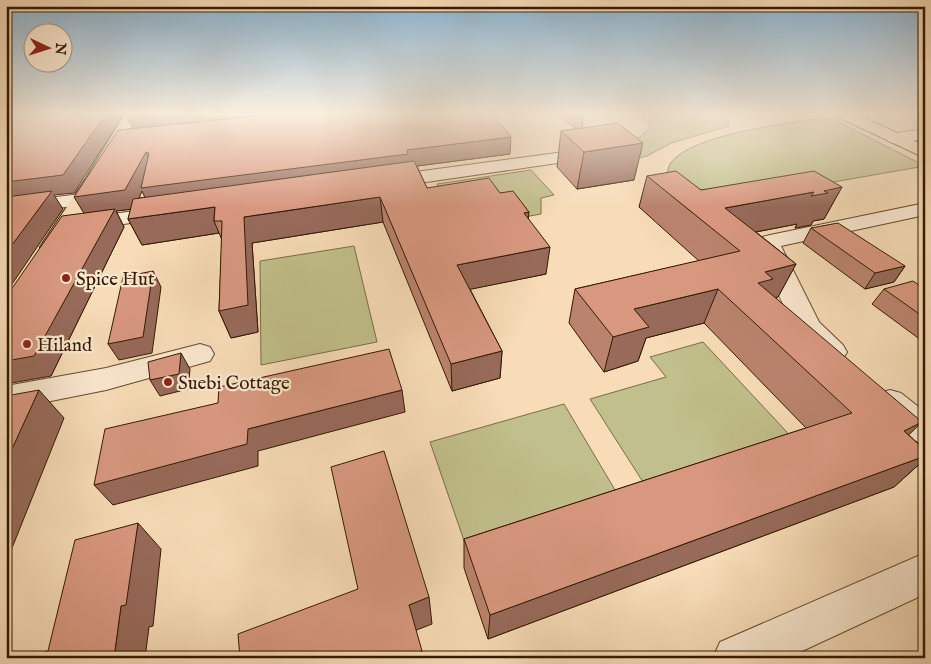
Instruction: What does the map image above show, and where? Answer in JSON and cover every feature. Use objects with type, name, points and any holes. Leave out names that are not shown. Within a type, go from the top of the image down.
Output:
[{"type":"main road","points":[[38,268],[114,145]]},
{"type":"main road","points":[[909,145],[925,153]]},
{"type":"street","points":[[367,185],[572,156]]},
{"type":"street","points":[[6,209],[81,200]]},
{"type":"street","points":[[852,368],[815,336],[808,327],[769,248],[770,242],[925,209]]},
{"type":"street","points":[[63,227],[185,210]]},
{"type":"street","points":[[6,398],[106,379],[200,354]]},
{"type":"street","points":[[874,387],[925,431]]},
{"type":"street","points":[[736,658],[925,573]]},
{"type":"shaded area","points":[[629,145],[667,145],[647,156],[634,159]]},
{"type":"shaded area","points":[[697,145],[884,145],[925,166],[708,204],[667,175],[670,164],[681,153]]},
{"type":"shaded area","points":[[531,170],[554,195],[541,198],[541,214],[513,219],[451,209],[437,184]]},
{"type":"shaded area","points":[[354,246],[377,342],[261,365],[260,261]]},
{"type":"shaded area","points":[[703,342],[797,443],[650,493],[590,399],[666,377],[650,357]]},
{"type":"shaded area","points":[[564,404],[624,505],[470,558],[430,442]]},
{"type":"building","points":[[6,145],[84,145],[63,175],[6,182]]},
{"type":"building","points":[[108,145],[447,145],[407,150],[408,154],[141,188],[149,153],[146,152],[125,190],[74,197]]},
{"type":"building","points":[[576,145],[630,145],[584,152]]},
{"type":"building","points":[[414,161],[427,188],[489,178],[500,193],[513,191],[529,212],[524,213],[550,247],[457,265],[502,351],[451,364],[380,197],[244,217],[248,305],[219,311],[222,221],[214,221],[215,207],[128,219],[133,199]]},
{"type":"building","points":[[676,171],[701,190],[814,171],[842,187],[824,191],[828,193],[811,196],[814,192],[725,208],[796,264],[765,272],[773,279],[758,283],[922,422],[904,431],[925,450],[925,456],[490,615],[464,539],[852,413],[718,289],[634,309],[649,327],[613,337],[575,289],[740,251],[647,176]]},
{"type":"building","points":[[52,191],[6,253],[6,197]]},
{"type":"building","points":[[115,209],[34,356],[6,361],[6,297],[62,216]]},
{"type":"building","points":[[838,223],[905,266],[875,273],[811,228]]},
{"type":"building","points":[[153,271],[143,337],[108,344],[123,277]]},
{"type":"building","points":[[913,281],[925,289],[925,318],[884,289]]},
{"type":"building","points":[[389,349],[402,390],[248,429],[247,444],[94,485],[105,429],[218,403],[219,387]]},
{"type":"building","points":[[181,353],[179,374],[150,380],[148,362]]},
{"type":"building","points":[[39,390],[6,462],[6,396]]},
{"type":"building","points":[[384,451],[429,597],[409,605],[422,651],[406,658],[240,658],[238,634],[358,589],[331,467]]},
{"type":"building","points":[[138,523],[126,605],[121,606],[114,658],[37,658],[38,654],[48,651],[75,540]]},
{"type":"place","name":"Spice Hut","points":[[66,278]]},
{"type":"place","name":"Hiland","points":[[27,344]]},
{"type":"place","name":"Suebi Cottage","points":[[168,382]]}]
